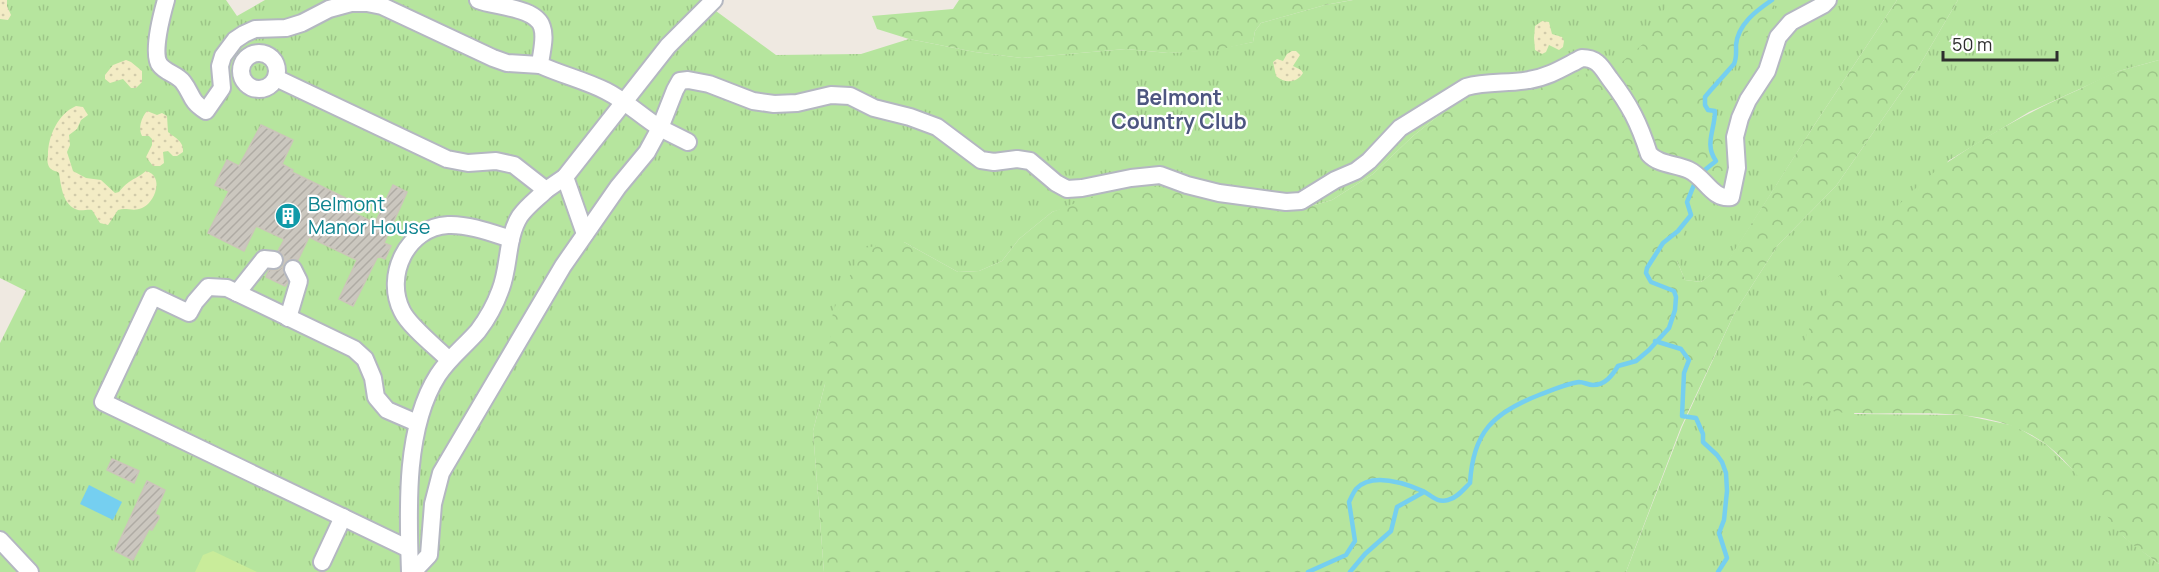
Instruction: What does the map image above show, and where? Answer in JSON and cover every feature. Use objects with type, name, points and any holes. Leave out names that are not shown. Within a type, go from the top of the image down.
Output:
[{"type":"lane","points":[[166,0],[159,32],[158,62],[181,80],[193,100],[206,111],[222,88],[220,66],[228,47],[235,40],[255,29],[286,28],[302,23],[329,9],[351,3],[367,3],[382,6],[507,63],[540,65],[582,80],[624,101],[660,128],[688,142]]},
{"type":"lane","points":[[478,0],[530,13],[537,18],[542,25],[543,37],[540,65]]},
{"type":"lane","points":[[411,572],[409,549],[411,463],[417,423],[431,388],[449,360],[478,330],[501,291],[511,238],[521,214],[546,190],[565,177],[668,46],[714,0]]},
{"type":"lane","points":[[411,572],[429,555],[433,504],[441,473],[563,266],[618,187],[648,152],[680,81],[688,80],[709,84],[753,101],[774,104],[797,103],[831,95],[850,96],[874,108],[937,127],[981,160],[1030,161],[1056,183],[1067,189],[1161,175],[1187,185],[1231,196],[1294,202],[1301,201],[1335,180],[1356,171],[1369,161],[1400,128],[1466,87],[1530,80],[1554,73],[1586,58],[1598,62],[1631,107],[1649,154],[1654,160],[1689,170],[1715,194],[1731,197],[1737,168],[1735,137],[1740,118],[1748,100],[1767,70],[1778,37],[1791,22],[1828,0]]},
{"type":"lane","points":[[276,78],[438,156],[468,163],[496,161],[514,165],[546,190]]},
{"type":"lane","points":[[565,177],[585,234]]},
{"type":"lane","points":[[449,360],[402,312],[395,286],[396,270],[403,254],[414,240],[425,232],[449,225],[511,238]]},
{"type":"lane","points":[[237,293],[264,259],[274,260]]},
{"type":"lane","points":[[288,318],[299,281],[293,269]]},
{"type":"lane","points":[[409,549],[103,402],[153,296],[189,313],[208,287],[227,288],[354,349],[365,359],[373,378],[376,397],[387,410],[417,423]]},
{"type":"lane","points":[[322,562],[343,517]]},
{"type":"lane","points":[[0,540],[30,572]]},
{"type":"green space","points":[[0,0],[226,0],[237,16],[265,0],[701,0],[776,55],[861,54],[909,39],[975,52],[1022,58],[1126,49],[1168,53],[1213,50],[1253,42],[1255,31],[1261,23],[1325,5],[1353,0],[1897,0],[1727,263],[1701,282],[1685,280],[1677,261],[1447,109],[1413,136],[1373,174],[1332,200],[1292,211],[1173,188],[1078,204],[1052,212],[1019,239],[1002,261],[979,271],[958,272],[904,242],[825,384],[813,431],[824,572],[0,572],[0,343],[26,291],[0,278]]},
{"type":"green space","points":[[959,0],[1352,0],[1261,23],[1255,31],[1253,42],[1213,51],[1168,53],[1126,49],[1022,58],[975,52],[909,39],[877,29],[872,16],[953,9]]},
{"type":"green space","points":[[1670,0],[1772,0],[1777,12],[1767,23],[1749,30],[1716,79],[1703,92],[1704,113],[1723,120],[1730,173],[1693,198],[1677,261],[1685,280],[1701,282],[1727,262],[1897,0],[1958,0],[1918,68],[1836,186],[1778,245],[1735,312],[1681,427],[1626,572],[824,572],[813,431],[825,384],[833,311],[863,248],[904,242],[958,272],[979,271],[1002,261],[1019,239],[1052,212],[1115,188],[1143,186],[1173,188],[1293,211],[1332,200],[1373,174],[1413,136],[1447,109],[1490,91],[1616,67],[1643,44]]},
{"type":"green space","points":[[1958,0],[2159,0],[2159,60],[2119,71],[2029,112],[1948,161],[1854,414],[1963,415],[2015,426],[2047,445],[2085,482],[2124,537],[2159,564],[2159,572],[1626,572],[1682,427],[1735,312],[1778,245],[1836,186],[1918,68]]},
{"type":"green space","points":[[2159,60],[2159,564],[2123,536],[2078,477],[2058,455],[2047,445],[2024,431],[1972,416],[1835,412],[1816,400],[1804,387],[1801,356],[1810,326],[1828,293],[1851,260],[1904,199],[1930,176],[1966,150],[2029,114],[2114,73]]},
{"type":"green space","points":[[213,551],[257,572],[195,572],[203,555]]},
{"type":"sand","points":[[0,0],[7,0],[11,15],[8,20],[0,19]]},
{"type":"sand","points":[[1542,21],[1549,22],[1552,34],[1562,37],[1563,47],[1559,50],[1549,45],[1546,52],[1542,54],[1535,50],[1535,26]]},
{"type":"sand","points":[[1292,51],[1300,55],[1293,66],[1303,73],[1294,80],[1279,79],[1276,76],[1273,62],[1277,59],[1283,61]]},
{"type":"sand","points":[[126,60],[142,71],[142,82],[136,88],[131,88],[123,79],[110,83],[105,79],[105,75],[113,65]]},
{"type":"sand","points":[[76,106],[83,107],[88,115],[69,135],[70,145],[67,152],[73,171],[86,178],[101,180],[115,193],[146,171],[152,174],[157,184],[154,195],[147,205],[139,209],[118,210],[108,225],[100,223],[92,210],[78,210],[69,204],[64,195],[59,173],[52,170],[48,164],[50,140],[55,126],[64,114]]},
{"type":"sand","points":[[147,111],[167,116],[168,132],[178,140],[183,148],[183,152],[177,156],[173,156],[168,151],[163,152],[164,163],[160,166],[153,166],[146,157],[152,145],[152,139],[149,136],[142,136],[140,126]]},
{"type":"water","points":[[89,485],[122,502],[113,520],[80,504]]},
{"type":"building","name":"Belmont Manor House","points":[[261,125],[293,140],[282,164],[293,170],[292,172],[358,204],[354,213],[375,223],[393,185],[407,192],[384,243],[391,246],[385,259],[378,256],[353,306],[339,299],[357,260],[309,237],[298,260],[289,259],[284,264],[283,269],[288,282],[285,286],[266,277],[269,270],[278,270],[283,266],[284,256],[278,251],[284,240],[282,238],[256,226],[244,251],[208,233],[229,191],[215,185],[227,160],[239,166]]},
{"type":"building","points":[[112,459],[139,471],[134,483],[107,470]]},
{"type":"building","points":[[147,481],[165,490],[155,514],[159,518],[152,530],[149,529],[133,560],[115,551]]},
{"type":"waterway","points":[[1701,173],[1716,161],[1710,143],[1715,111],[1708,110],[1705,97],[1734,64],[1737,37],[1744,24],[1772,0]]},
{"type":"waterway","points":[[1308,572],[1346,555],[1355,541],[1349,502],[1356,489],[1363,484],[1379,480],[1398,482],[1423,491],[1438,500],[1451,499],[1470,483],[1472,465],[1481,437],[1498,417],[1523,402],[1564,386],[1579,382],[1593,385],[1605,382],[1618,366],[1636,361],[1649,350],[1669,328],[1675,310],[1676,297],[1674,291],[1651,282],[1646,273],[1647,268],[1663,243],[1678,231],[1691,215],[1687,202],[1696,180]]},
{"type":"waterway","points":[[1655,341],[1681,349],[1689,360],[1684,373],[1682,416],[1696,418],[1703,434],[1703,442],[1717,455],[1726,473],[1724,520],[1719,533],[1727,558],[1718,572]]},
{"type":"waterway","points":[[1350,572],[1365,554],[1391,531],[1397,507],[1424,492]]},
{"type":"place","name":"Belmont Manor House","points":[[288,216]]},
{"type":"district","name":"Belmont Country Club","points":[[1179,110]]}]
